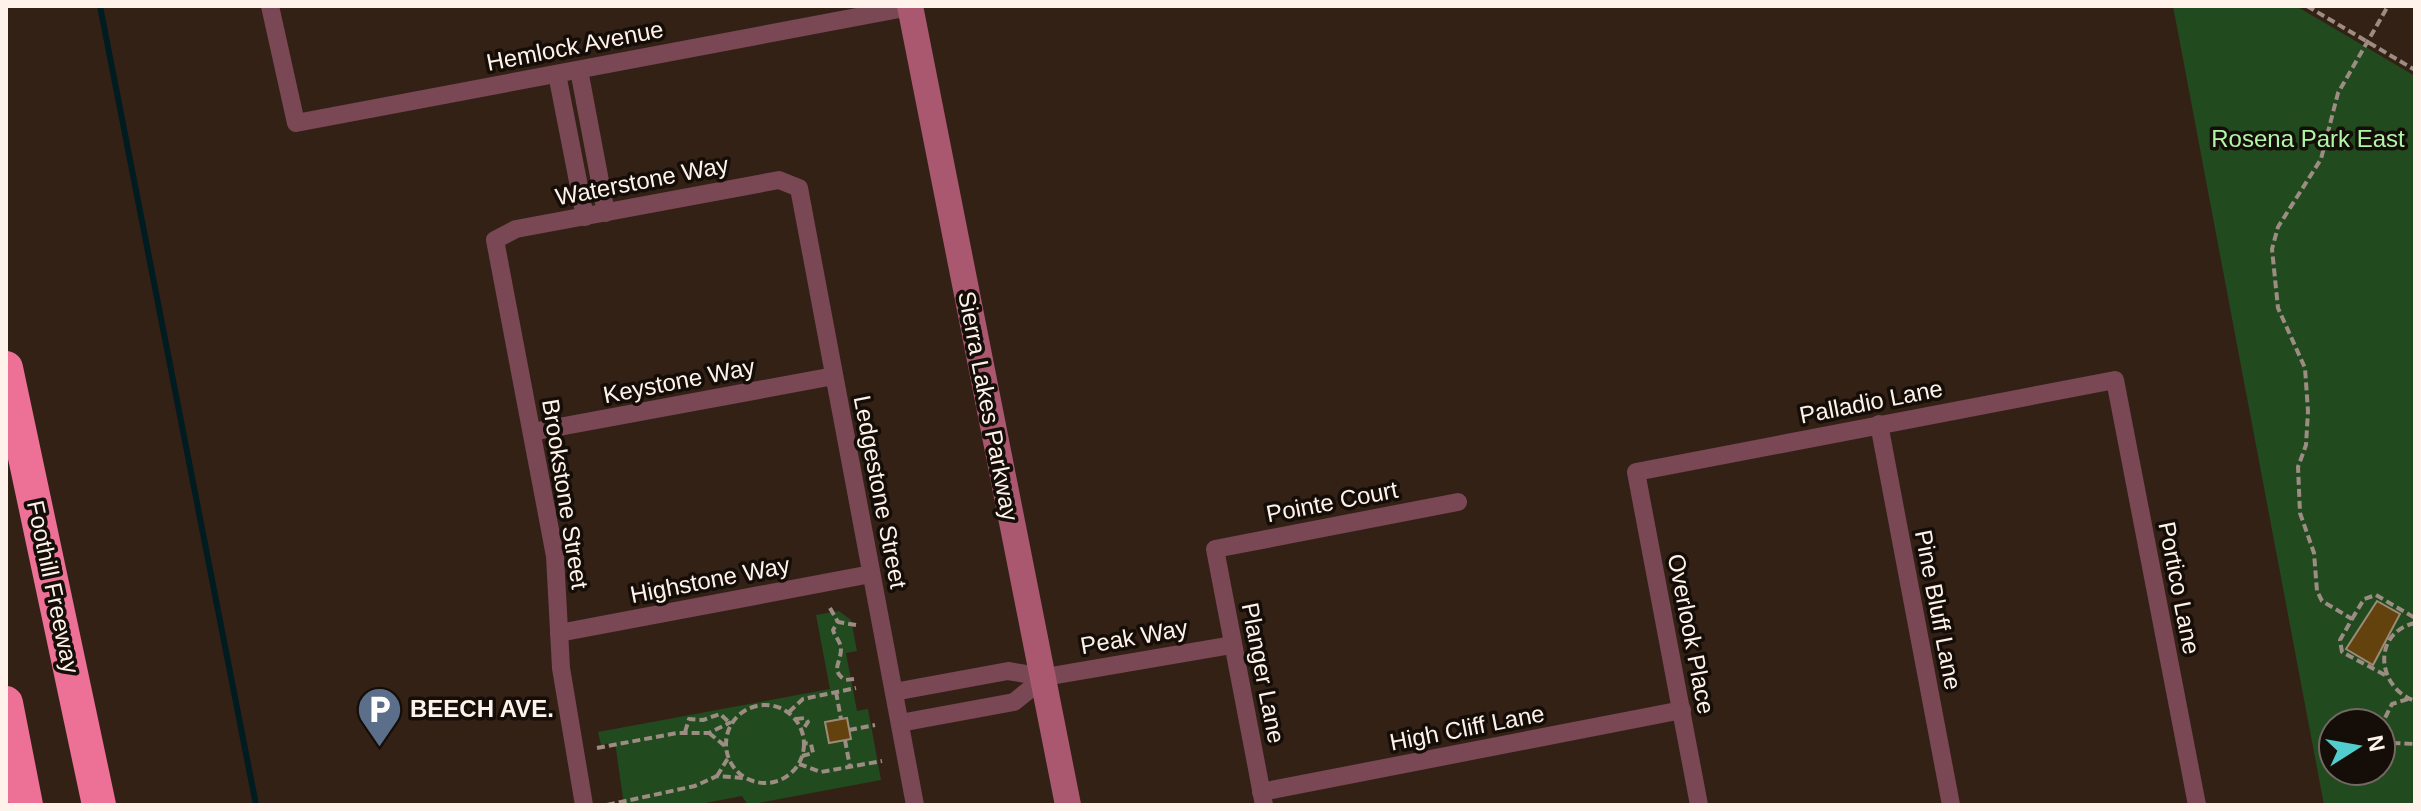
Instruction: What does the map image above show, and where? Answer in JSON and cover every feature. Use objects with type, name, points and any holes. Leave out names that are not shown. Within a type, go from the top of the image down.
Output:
[{"type":"highway","name":"Foothill Freeway","points":[[6,368],[99,805]]},
{"type":"highway","points":[[6,703],[26,805]]},
{"type":"street","name":"Hemlock Avenue","points":[[270,6],[296,123],[910,7]]},
{"type":"street","name":"Sierra Lakes Parkway","points":[[910,7],[1068,805]]},
{"type":"street","points":[[579,70],[606,213]]},
{"type":"street","points":[[557,74],[585,217]]},
{"type":"street","name":"Waterstone Way","points":[[495,240],[516,229],[779,180],[799,188]]},
{"type":"street","name":"Ledgestone Street","points":[[799,188],[915,805]]},
{"type":"street","name":"Brookstone Street","points":[[495,240],[555,556],[565,703],[584,805]]},
{"type":"street","name":"Keystone Way","points":[[532,432],[834,376]]},
{"type":"street","name":"Palladio Lane","points":[[1636,472],[2115,380]]},
{"type":"street","name":"Portico Lane","points":[[2115,380],[2197,805]]},
{"type":"street","name":"Pine Bluff Lane","points":[[1879,424],[1951,805]]},
{"type":"street","name":"Overlook Place","points":[[1636,472],[1699,805]]},
{"type":"street","name":"Pointe Court","points":[[1215,549],[1458,502]]},
{"type":"street","name":"Planger Lane","points":[[1215,549],[1263,798]]},
{"type":"street","name":"Highstone Way","points":[[559,633],[871,574]]},
{"type":"street","name":"Peak Way","points":[[894,692],[1008,671],[1045,677],[1232,645]]},
{"type":"street","name":"Peak Way","points":[[900,723],[1014,702],[1045,677]]},
{"type":"street","name":"High Cliff Lane","points":[[1263,798],[1682,710]]},
{"type":"path","points":[[2307,6],[2415,70]]},
{"type":"path","points":[[2352,619],[2322,601],[2317,591],[2314,553],[2300,513],[2298,467],[2306,445],[2308,411],[2305,368],[2278,308],[2272,249],[2278,227],[2321,159],[2338,93],[2388,6]]},
{"type":"path","points":[[2385,675],[2342,652],[2340,640],[2364,599],[2376,595],[2415,621],[2398,630],[2384,649],[2385,675],[2392,687],[2415,701]]},
{"type":"path","points":[[830,608],[838,622]]},
{"type":"path","points":[[838,622],[856,625]]},
{"type":"path","points":[[838,622],[833,630],[841,648],[836,669],[842,679],[854,679]]},
{"type":"path","points":[[789,712],[803,699],[856,688]]},
{"type":"path","points":[[836,692],[841,719]]},
{"type":"path","points":[[2415,701],[2392,704],[2382,724],[2394,743],[2415,744]]},
{"type":"path","points":[[597,748],[685,732],[709,733],[752,707],[764,704],[789,712],[802,731],[804,743],[799,764],[783,780],[770,784],[717,776],[695,786],[607,805]]},
{"type":"path","points":[[685,732],[689,719],[703,720],[720,714],[731,722]]},
{"type":"path","points":[[796,719],[805,718],[808,722],[802,731]]},
{"type":"path","points":[[731,722],[725,746],[728,758],[744,778]]},
{"type":"path","points":[[849,730],[875,725]]},
{"type":"path","points":[[709,733],[725,746]]},
{"type":"path","points":[[845,740],[850,767]]},
{"type":"path","points":[[802,756],[813,753],[811,744],[804,743]]},
{"type":"path","points":[[717,776],[728,758]]},
{"type":"path","points":[[799,764],[821,772],[882,761]]},
{"type":"green space","name":"Rosena Park East","points":[[2173,6],[2296,6],[2415,76],[2415,805],[2324,805],[2321,787],[2397,787],[2397,707],[2317,707],[2317,768]]},
{"type":"green space","points":[[839,611],[851,620],[857,651],[846,653],[857,711],[868,709],[881,780],[748,805],[742,796],[695,805],[624,805],[615,742],[601,745],[598,732],[830,689],[816,615]]},
{"type":"building","points":[[2377,601],[2400,614],[2373,665],[2346,649]]},
{"type":"building","points":[[847,718],[851,739],[829,743],[825,722]]},
{"type":"waterway","points":[[100,6],[256,805]]},
{"type":"place","name":"BEECH AVE.","points":[[379,748]]}]
